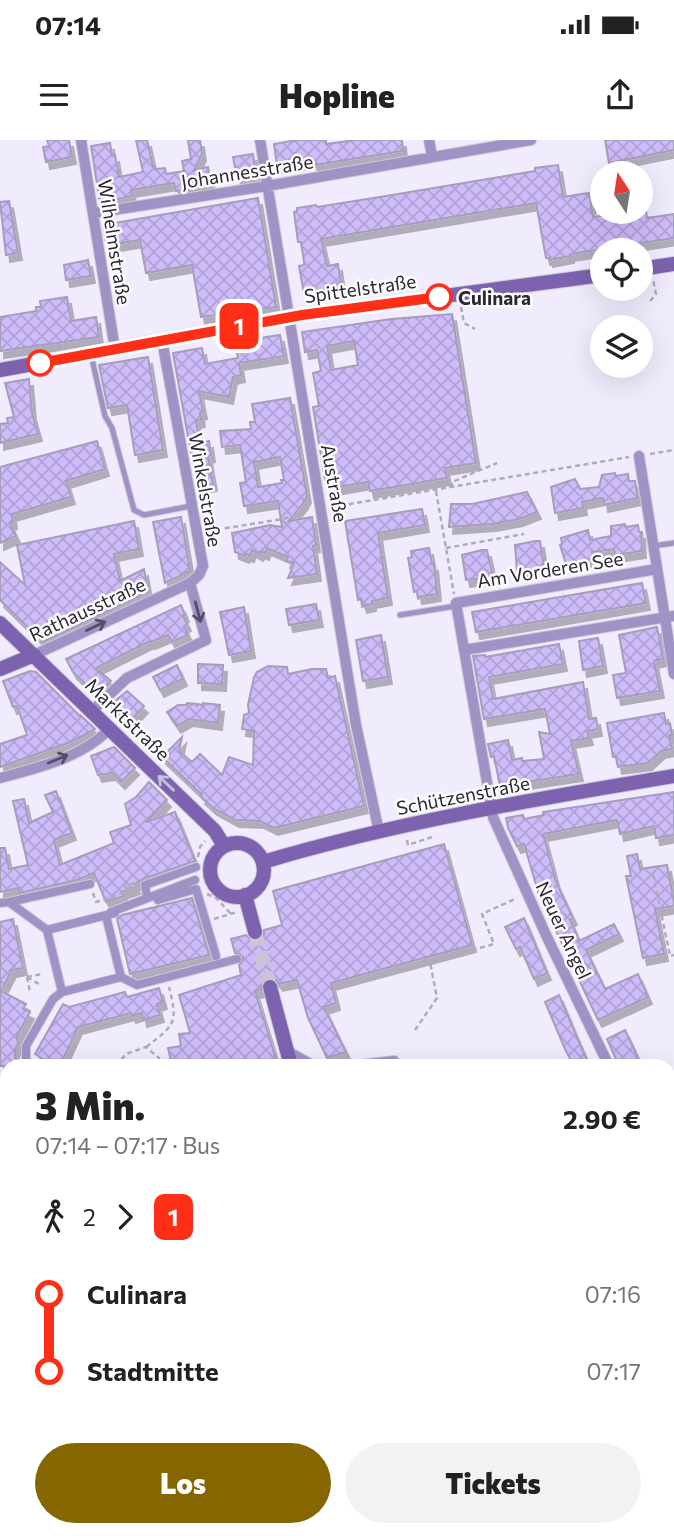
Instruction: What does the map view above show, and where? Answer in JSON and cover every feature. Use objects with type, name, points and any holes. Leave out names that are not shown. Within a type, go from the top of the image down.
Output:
[{"type":"main road","points":[[653,270],[674,264]]},
{"type":"main road","name":"Spittelstraße","points":[[0,370],[289,318],[590,277]]},
{"type":"main road","name":"Marktstraße","points":[[0,623],[215,831],[224,846]]},
{"type":"main road","name":"Rathausstraße","points":[[0,669],[34,655]]},
{"type":"main road","name":"Schützenstraße","points":[[263,862],[491,807],[674,776]]},
{"type":"main road","points":[[233,843],[251,847],[263,862],[264,871],[258,886],[245,895],[235,897],[217,888],[209,870],[216,852],[233,843]]},
{"type":"main road","points":[[245,895],[255,932]]},
{"type":"main road","points":[[270,987],[289,1059]]},
{"type":"street","name":"Wilhelmstraße","points":[[81,140],[115,349]]},
{"type":"street","name":"Austraße","points":[[260,140],[356,725],[379,832]]},
{"type":"street","points":[[429,140],[432,156]]},
{"type":"street","name":"Johannesstraße","points":[[94,213],[531,140]]},
{"type":"street","name":"Winkelstraße","points":[[162,340],[203,566],[199,575],[190,583]]},
{"type":"street","points":[[639,456],[657,569],[669,617],[674,674]]},
{"type":"street","name":"Am Vorderen See","points":[[491,807],[456,604],[657,569]]},
{"type":"street","points":[[92,711],[127,678],[206,640],[190,583]]},
{"type":"street","name":"Rathausstraße","points":[[34,655],[190,583]]},
{"type":"street","points":[[464,650],[669,617]]},
{"type":"street","points":[[0,778],[30,770],[82,749],[98,741],[110,728]]},
{"type":"street","name":"Neuer Angel","points":[[491,807],[527,893],[606,1059]]},
{"type":"street","points":[[147,897],[145,885],[196,867]]},
{"type":"street","points":[[5,903],[90,884]]},
{"type":"street","points":[[106,916],[115,909],[147,897],[195,885]]},
{"type":"street","points":[[158,900],[195,885]]},
{"type":"street","points":[[195,885],[216,956]]},
{"type":"street","points":[[5,903],[47,930],[62,992]]},
{"type":"street","points":[[47,930],[116,913]]},
{"type":"street","points":[[106,916],[121,977]]},
{"type":"street","points":[[26,1059],[26,1046],[53,999],[62,992],[121,977],[137,985],[237,959]]},
{"type":"street","points":[[287,1051],[301,1059]]},
{"type":"lane","points":[[91,354],[105,416],[112,428],[134,510],[144,515],[191,506]]},
{"type":"lane","points":[[653,546],[674,543]]},
{"type":"lane","points":[[400,615],[456,604]]},
{"type":"path","points":[[195,533],[284,519],[321,509],[674,450]]},
{"type":"path","points":[[452,488],[452,482],[496,463]]},
{"type":"path","points":[[436,491],[456,604]]},
{"type":"path","points":[[446,548],[524,534]]},
{"type":"path","points":[[408,845],[432,837]]},
{"type":"path","points":[[653,874],[670,956],[674,955]]},
{"type":"path","points":[[90,884],[96,902],[138,886],[126,889]]},
{"type":"path","points":[[195,885],[233,913],[207,921]]},
{"type":"path","points":[[415,1030],[437,998],[430,962],[495,944],[482,914],[527,893]]},
{"type":"path","points":[[27,977],[42,974]]},
{"type":"path","points":[[27,977],[39,984]]},
{"type":"path","points":[[27,977],[30,992]]},
{"type":"path","points":[[122,1059],[126,1054],[146,1047],[163,1034],[174,1020],[176,1013],[167,978]]},
{"type":"path","points":[[146,1047],[159,1059]]},
{"type":"building","points":[[47,140],[69,140],[72,157],[46,162],[43,147],[49,146]]},
{"type":"building","points":[[136,140],[147,140],[153,167],[165,168],[166,174],[184,171],[182,161],[191,159],[188,140],[200,140],[202,154],[194,170],[208,167],[211,185],[176,191],[174,183],[131,190],[132,196],[100,203],[91,146],[110,143],[119,177],[143,172]]},
{"type":"building","points":[[297,140],[326,140],[326,144],[356,140],[402,140],[403,151],[314,165],[313,161],[277,166],[274,144]]},
{"type":"building","points":[[605,140],[674,140],[674,150],[609,161]]},
{"type":"building","points":[[253,154],[256,175],[237,178],[233,157]]},
{"type":"building","points":[[558,165],[563,197],[589,193],[590,224],[653,224],[653,217],[674,214],[674,238],[653,241],[653,238],[590,238],[590,251],[549,260],[546,258],[536,203],[321,239],[327,266],[338,264],[341,284],[328,286],[328,289],[320,290],[320,293],[304,294],[299,266],[304,265],[304,261],[294,212],[297,208],[535,171],[535,168]]},
{"type":"building","points":[[258,198],[276,307],[201,317],[192,265],[146,273],[140,240],[116,244],[115,240],[106,242],[103,225]]},
{"type":"building","points":[[9,201],[18,253],[6,255],[0,202]]},
{"type":"building","points":[[88,260],[91,276],[66,280],[64,265]]},
{"type":"building","points":[[67,297],[71,321],[96,317],[99,337],[0,351],[0,317],[36,311],[36,307],[41,307],[40,301]]},
{"type":"building","name":"Culinara","points":[[452,314],[476,463],[445,468],[447,478],[370,491],[368,482],[333,488],[332,479],[325,480],[313,407],[319,406],[313,373],[321,371],[317,350],[305,352],[302,332],[391,319]],"holes":[[[354,341],[358,365],[331,370],[327,346]]]},
{"type":"building","points":[[280,335],[284,356],[239,363],[241,375],[233,377],[229,397],[199,391],[203,412],[200,413],[201,420],[196,421],[200,443],[209,441],[211,455],[208,456],[213,484],[197,487],[173,353],[202,348],[205,364],[238,358],[235,342]]},
{"type":"building","points":[[148,357],[163,450],[135,455],[127,405],[108,408],[99,365]]},
{"type":"building","points":[[29,379],[32,413],[38,434],[0,443],[0,424],[8,423],[7,418],[14,417],[5,383]]},
{"type":"building","points":[[290,398],[307,496],[289,521],[312,517],[317,574],[288,578],[294,563],[286,561],[288,557],[267,548],[265,553],[261,551],[259,554],[252,550],[250,555],[245,556],[235,552],[232,533],[270,525],[282,527],[278,501],[244,506],[240,483],[246,482],[240,445],[222,447],[220,431],[251,429],[250,422],[255,422],[252,404]],"holes":[[[280,457],[284,480],[281,480],[282,483],[258,487],[254,462]]]},
{"type":"building","points":[[97,441],[105,469],[66,481],[71,497],[12,514],[13,522],[10,523],[16,536],[0,543],[0,467]]},
{"type":"building","points":[[615,473],[616,476],[628,474],[629,481],[635,481],[638,498],[604,505],[601,498],[582,502],[583,508],[555,513],[551,487],[575,479],[580,489],[599,487],[602,475]]},
{"type":"building","points":[[527,492],[537,512],[519,519],[492,524],[449,527],[451,504],[472,504]]},
{"type":"building","points":[[422,509],[425,525],[378,533],[388,598],[363,606],[361,599],[358,600],[345,521]]},
{"type":"building","points":[[181,517],[190,571],[165,583],[153,522]]},
{"type":"building","points":[[134,521],[139,549],[114,554],[120,581],[144,569],[148,592],[43,642],[0,600],[0,562],[25,585],[17,545]]},
{"type":"building","points":[[625,524],[626,527],[638,525],[642,551],[615,555],[614,549],[592,552],[593,559],[566,564],[560,545],[561,538],[588,530],[590,540],[611,536],[611,526]]},
{"type":"building","points":[[540,541],[544,567],[517,572],[515,545]]},
{"type":"building","points":[[429,548],[434,564],[437,594],[418,597],[417,591],[414,592],[408,558],[412,557],[411,551]]},
{"type":"building","points":[[487,550],[493,577],[466,580],[462,555]]},
{"type":"building","points":[[642,583],[646,603],[476,632],[472,612]]},
{"type":"building","points":[[316,604],[319,620],[289,625],[286,609]]},
{"type":"building","points":[[181,605],[188,635],[172,642],[168,635],[150,641],[96,668],[111,681],[97,695],[73,672],[66,659]]},
{"type":"building","points":[[244,607],[251,651],[229,655],[220,612]]},
{"type":"building","points":[[657,627],[663,659],[654,661],[660,691],[617,698],[613,675],[626,673],[619,635]]},
{"type":"building","points":[[381,635],[388,677],[363,681],[356,640]]},
{"type":"building","points":[[598,638],[603,666],[583,670],[579,641]]},
{"type":"building","points":[[559,644],[563,664],[489,677],[493,699],[583,682],[589,719],[596,718],[598,729],[587,731],[589,738],[571,741],[579,774],[500,786],[494,756],[491,757],[488,744],[508,740],[512,760],[544,759],[539,732],[550,734],[545,709],[484,719],[473,656],[485,657]]},
{"type":"building","points":[[198,664],[223,665],[222,684],[198,683]]},
{"type":"building","points":[[177,665],[183,679],[160,690],[153,677]]},
{"type":"building","points":[[268,666],[287,667],[288,674],[326,669],[328,678],[335,676],[364,806],[274,828],[260,821],[235,820],[213,808],[162,757],[182,737],[179,751],[192,762],[200,754],[222,775],[229,757],[253,765],[254,731],[242,729],[244,715],[249,713],[254,677]]},
{"type":"building","points":[[30,671],[36,672],[78,716],[95,729],[73,741],[0,767],[0,744],[27,735],[17,706],[13,707],[3,681]]},
{"type":"building","points":[[127,691],[144,706],[129,722],[110,705]]},
{"type":"building","points":[[187,703],[196,704],[197,707],[197,704],[203,703],[220,705],[218,723],[189,719],[177,726],[167,712]]},
{"type":"building","points":[[664,713],[666,724],[670,723],[672,749],[661,751],[648,763],[618,767],[616,757],[613,757],[607,723]]},
{"type":"building","points":[[114,747],[135,768],[121,782],[112,773],[98,775],[91,756]]},
{"type":"building","points":[[149,782],[167,800],[146,822],[175,812],[195,861],[143,879],[135,884],[136,887],[122,892],[124,896],[106,902],[94,873],[74,881],[19,893],[18,888],[0,892],[0,848],[5,848],[9,869],[28,865],[13,801],[24,799],[29,823],[53,812],[45,795],[56,791],[72,833],[54,840],[60,865],[114,843],[110,832],[131,825],[125,804],[136,797]]},
{"type":"building","points":[[674,792],[674,835],[656,838],[654,826],[620,834],[617,820],[543,834],[556,882],[573,918],[570,920],[579,941],[614,924],[619,934],[586,950],[605,989],[638,974],[648,997],[598,1020],[539,895],[524,844],[517,846],[506,818],[523,815],[524,819],[544,815],[543,812]]},
{"type":"building","points":[[444,844],[472,945],[331,983],[336,1003],[324,1007],[346,1052],[327,1058],[308,1018],[297,980],[279,984],[268,978],[263,981],[261,990],[255,991],[276,1059],[170,1059],[168,1048],[181,1046],[179,1034],[190,1033],[179,995],[241,975],[239,965],[243,957],[235,953],[231,939],[246,935],[252,941],[258,941],[264,935],[264,930],[282,925],[273,891]]},
{"type":"building","points":[[637,854],[640,869],[667,865],[674,902],[674,906],[655,909],[664,954],[643,958],[626,876],[631,876],[627,856]]},
{"type":"building","points":[[192,898],[209,955],[130,974],[117,919],[122,915]]},
{"type":"building","points":[[524,918],[547,973],[534,979],[520,947],[516,949],[505,927]]},
{"type":"building","points":[[13,919],[23,968],[12,970],[1,991],[26,1004],[23,1009],[30,1012],[17,1036],[16,1059],[0,1059],[0,922]]},
{"type":"building","points":[[159,988],[163,1002],[157,1004],[160,1015],[143,1020],[142,1013],[132,1016],[131,1013],[78,1027],[63,1059],[42,1059],[35,1054],[63,1004],[69,1007],[125,992],[127,997]]},
{"type":"building","points":[[559,995],[587,1059],[570,1059],[545,1002]]},
{"type":"building","points":[[625,1030],[639,1059],[616,1059],[607,1039]]},
{"type":"tunnel","points":[[255,932],[270,987]]},
{"type":"bus line","name":"1","points":[[40,363],[302,315],[439,297]]},
{"type":"place","name":"Culinara","points":[[439,297]]}]
